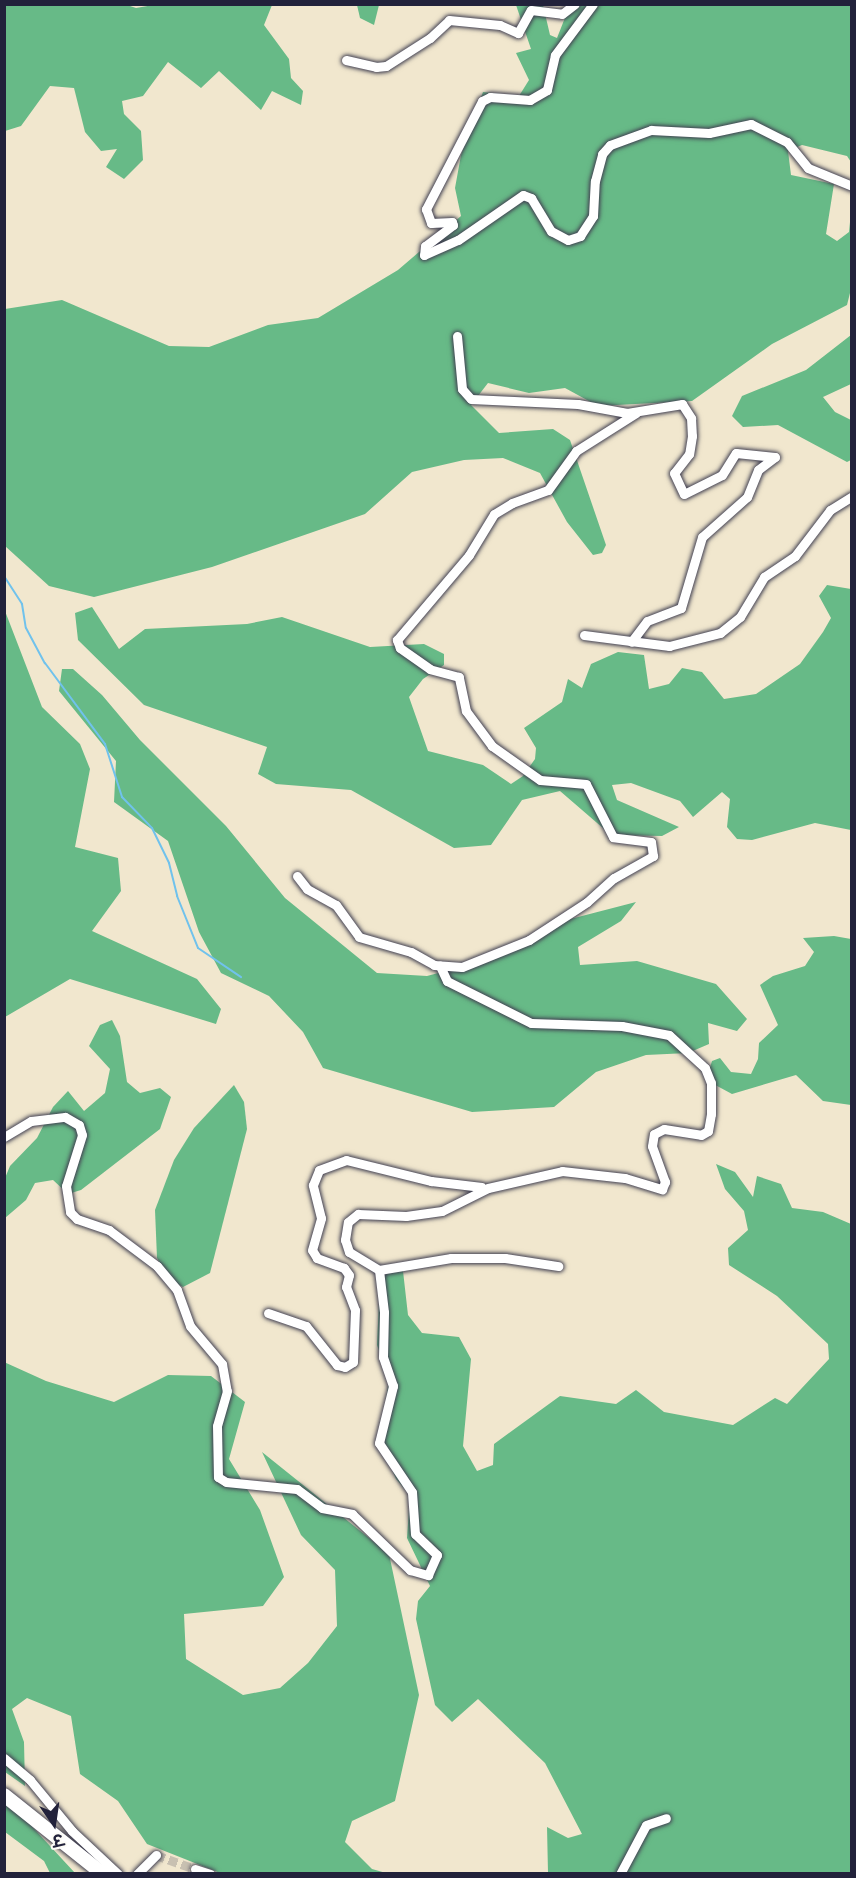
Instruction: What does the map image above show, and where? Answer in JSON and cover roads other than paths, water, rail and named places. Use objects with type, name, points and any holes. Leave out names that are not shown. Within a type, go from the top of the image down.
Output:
[{"type":"highway","points":[[4,1795],[102,1874]]},
{"type":"street","points":[[346,60],[376,68],[386,66],[430,38],[449,21],[500,25],[518,33],[531,10],[562,14],[575,4]]},
{"type":"street","points":[[593,4],[555,55],[547,90],[530,100],[490,97],[482,101],[426,209],[431,222],[453,225],[425,246],[424,255],[458,240],[523,195],[531,198],[551,231],[568,240],[580,236],[589,227],[593,216],[594,181],[602,154],[610,145],[651,130],[709,133],[751,124],[787,142],[808,168],[852,186]]},
{"type":"street","points":[[457,336],[462,389],[471,399],[578,404],[591,409],[636,413]]},
{"type":"street","points":[[297,876],[307,889],[331,901],[359,937],[411,952],[440,966],[469,966],[523,943],[587,902],[614,878],[653,856],[651,842],[614,837],[586,784],[540,780],[492,746],[466,711],[459,677],[430,669],[400,648],[397,640],[469,555],[494,514],[512,503],[548,490],[576,452],[636,413],[677,402],[687,409],[692,428],[691,448],[674,473],[684,494],[722,475],[736,453],[776,459],[758,470],[747,496],[702,537],[681,608],[647,621],[631,642]]},
{"type":"street","points":[[584,635],[631,642],[679,645],[710,637],[728,628],[740,617],[764,577],[795,556],[830,510],[852,496]]},
{"type":"street","points":[[440,966],[447,981],[531,1023],[622,1026],[669,1035],[695,1055],[711,1083],[706,1133],[696,1136],[664,1129],[651,1137],[665,1182],[662,1189],[632,1179],[573,1171],[488,1188],[442,1211],[406,1216],[353,1216],[346,1226],[347,1248],[360,1261],[379,1270],[451,1258],[505,1258],[558,1266]]},
{"type":"street","points":[[4,1137],[31,1120],[65,1117],[79,1125],[82,1135],[66,1186],[72,1216],[109,1230],[157,1266],[177,1290],[190,1326],[222,1364],[227,1391],[217,1426],[218,1477],[228,1482],[293,1488],[322,1508],[352,1514],[413,1572],[424,1576],[430,1573],[438,1562],[436,1552],[415,1534],[412,1492],[379,1443],[393,1386],[382,1357],[384,1312],[379,1270]]},
{"type":"street","points":[[268,1313],[306,1326],[337,1365],[345,1367],[352,1362],[355,1317],[346,1290],[349,1275],[344,1268],[317,1258],[312,1250],[321,1215],[313,1185],[319,1170],[346,1160],[431,1181],[488,1188]]},
{"type":"street","points":[[4,1758],[30,1780],[66,1825],[118,1874]]},
{"type":"street","points":[[620,1874],[646,1825],[666,1818]]},
{"type":"street","points":[[137,1874],[156,1856]]},
{"type":"street","points":[[195,1869],[210,1874]]},
{"type":"waterway","points":[[4,576],[22,604],[26,628],[45,663],[105,744],[122,797],[152,828],[169,863],[177,896],[198,948],[241,977]]},
{"type":"tunnel","points":[[156,1855],[195,1869]]}]
